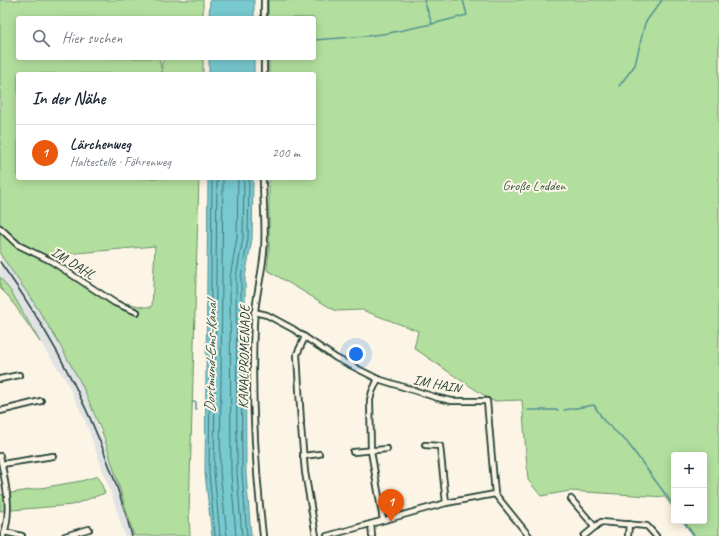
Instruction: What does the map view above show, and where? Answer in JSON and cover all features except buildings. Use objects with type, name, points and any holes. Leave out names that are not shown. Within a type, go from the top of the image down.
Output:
[{"type":"street","points":[[264,0],[264,16]]},
{"type":"street","points":[[264,60],[264,72]]},
{"type":"street","name":"KANALPROMENADE","points":[[263,180],[264,251],[254,312],[254,425],[263,536]]},
{"type":"street","name":"IM DAHL","points":[[0,228],[18,245],[56,264],[115,303],[137,312]]},
{"type":"street","name":"IM HAIN","points":[[254,312],[267,316],[305,337],[336,358],[378,379],[452,401],[488,401],[495,494]]},
{"type":"street","points":[[305,337],[297,354],[303,456],[316,536]]},
{"type":"street","points":[[0,379],[19,375]]},
{"type":"street","points":[[378,379],[374,386],[370,400],[371,451],[383,520]]},
{"type":"street","points":[[0,411],[41,401]]},
{"type":"street","points":[[425,445],[440,446],[446,503]]},
{"type":"street","points":[[353,452],[387,449]]},
{"type":"street","points":[[303,456],[319,454]]},
{"type":"street","points":[[0,456],[8,498],[4,534],[22,536]]},
{"type":"street","points":[[2,464],[53,456]]},
{"type":"street","points":[[327,536],[446,503],[495,494],[529,536]]},
{"type":"street","points":[[571,499],[595,527]]},
{"type":"street","points":[[584,536],[601,522],[647,526],[656,536]]},
{"type":"street","points":[[371,524],[372,536]]},
{"type":"street","points":[[628,536],[629,524]]},
{"type":"street","points":[[64,536],[89,529]]},
{"type":"shaded area","points":[[0,254],[31,298],[82,385],[112,463],[134,536],[125,536],[85,420],[65,379],[40,342],[12,293],[0,277]]},
{"type":"green space","points":[[0,0],[203,0],[203,16],[16,16],[16,60],[159,60],[162,72],[16,72],[16,180],[199,180],[189,512],[190,536],[134,536],[104,437],[82,385],[31,298],[0,254],[0,231],[17,246],[51,264],[54,260],[117,301],[144,307],[152,307],[155,246],[44,256],[21,242],[0,224]]},
{"type":"green space","name":"Große Lodden","points":[[268,0],[719,0],[719,536],[695,536],[686,524],[707,524],[707,452],[671,452],[671,505],[665,497],[570,491],[541,496],[528,480],[522,400],[493,401],[459,379],[414,348],[418,331],[362,310],[336,311],[267,270],[269,250],[269,180],[316,180],[316,72],[269,72],[269,60],[316,60],[316,16],[268,16]]},
{"type":"green space","points":[[163,60],[203,60],[203,72],[162,72]]},
{"type":"green space","points":[[0,277],[12,293],[40,342],[9,297],[0,288]]},
{"type":"green space","points":[[98,476],[105,493],[72,505],[0,511],[0,495],[81,481]]},
{"type":"water","points":[[210,0],[254,0],[254,16],[209,16]]},
{"type":"water","points":[[209,60],[254,60],[254,72],[209,72]]},
{"type":"water","name":"Dortmund-Ems-Kanal","points":[[208,180],[253,180],[252,239],[245,277],[246,474],[251,536],[212,536],[205,473]]},
{"type":"waterway","points":[[424,0],[432,24],[467,15],[463,0]]},
{"type":"waterway","points":[[619,86],[635,65],[645,23],[662,0]]},
{"type":"waterway","points":[[316,40],[389,33],[432,24]]},
{"type":"waterway","name":"Dortmund-Ems-Kanal","points":[[193,402],[196,402],[196,410]]},
{"type":"waterway","points":[[564,410],[594,405],[604,421],[627,442],[671,502]]},
{"type":"waterway","points":[[528,410],[558,410]]},
{"type":"waterway","points":[[685,524],[694,536]]},
{"type":"railway","points":[[0,262],[42,326],[78,393],[108,463],[132,536]]},
{"type":"place","name":"Lärchenweg","points":[[391,522]]}]
